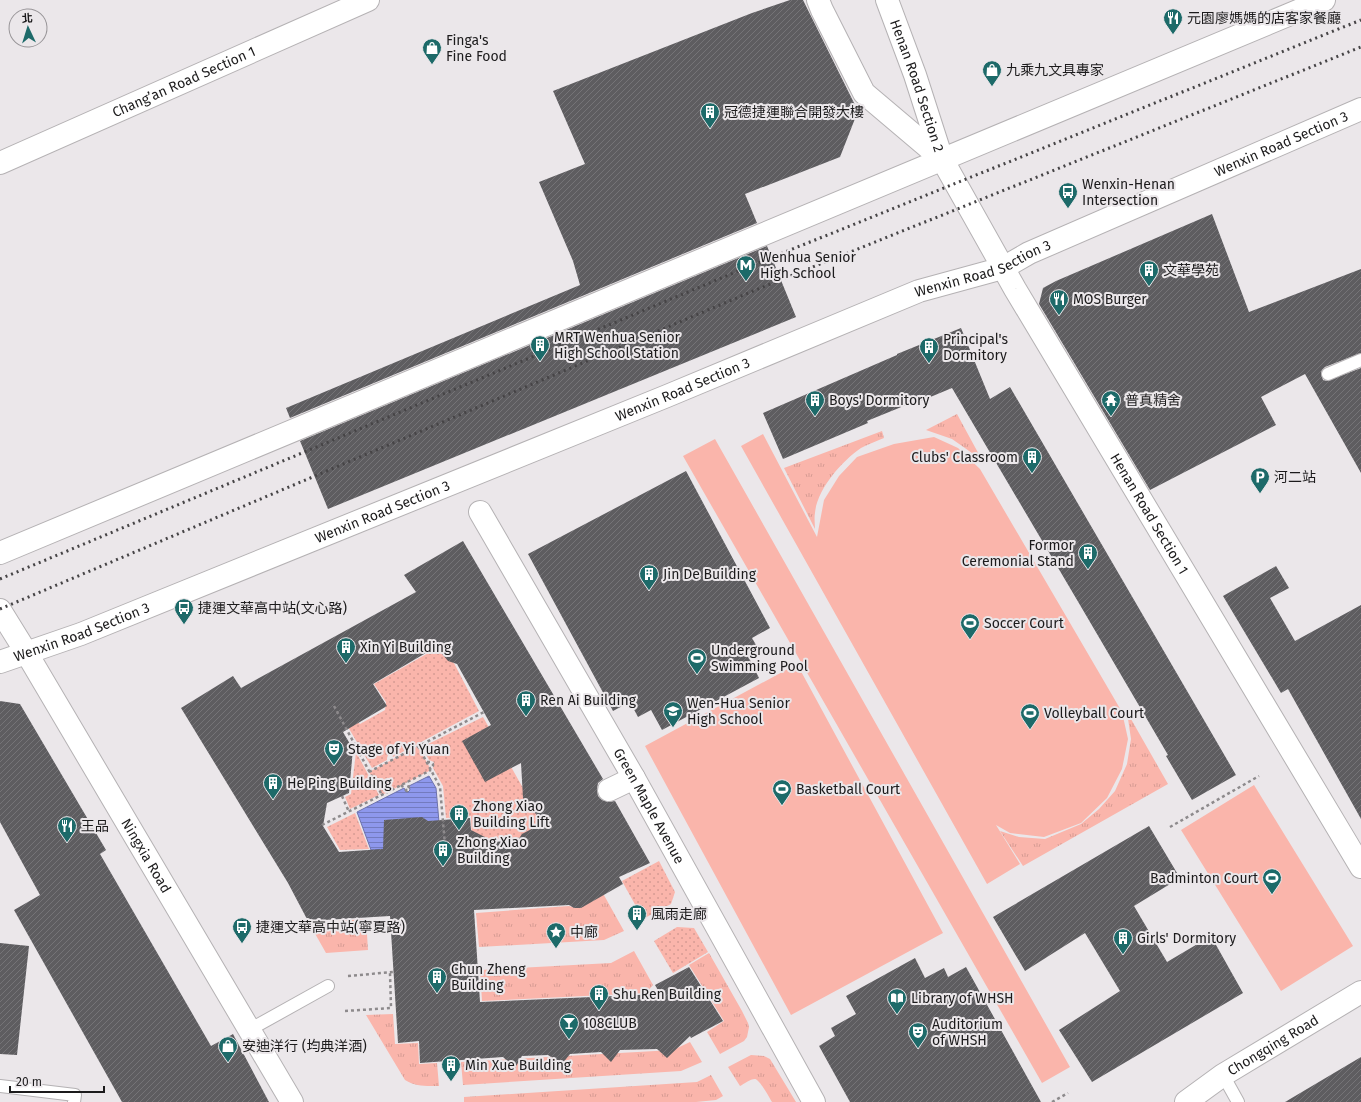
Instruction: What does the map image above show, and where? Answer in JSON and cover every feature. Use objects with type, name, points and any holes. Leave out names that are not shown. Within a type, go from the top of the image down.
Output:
[{"type":"street","name":"Chang’an Road Section 1","points":[[0,163],[368,0]]},
{"type":"street","name":"Henan Road Section 2","points":[[818,0],[864,93],[942,159]]},
{"type":"street","name":"Henan Road Section 2","points":[[887,0],[915,74],[942,159]]},
{"type":"street","points":[[0,552],[1324,0]]},
{"type":"street","name":"Wenxin Road Section 3","points":[[0,662],[81,634],[667,396],[919,291],[1003,268],[1037,250],[1361,109]]},
{"type":"street","name":"Henan Road Section 1","points":[[942,159],[1003,268],[1361,867]]},
{"type":"street","name":"Green Maple Avenue","points":[[480,512],[634,778],[814,1102]]},
{"type":"street","name":"Ningxia Road","points":[[0,610],[292,1102]]},
{"type":"street","points":[[609,790],[634,778]]},
{"type":"street","name":"Chongqing Road","points":[[1186,1102],[1223,1076],[1361,992]]},
{"type":"lane","points":[[1328,374],[1361,360]]},
{"type":"lane","points":[[249,1030],[328,986]]},
{"type":"lane","points":[[1223,1076],[1238,1102]]},
{"type":"lane","points":[[0,1086],[75,1095],[74,1102]]},
{"type":"path","points":[[334,706],[382,795]]},
{"type":"path","points":[[369,772],[484,712]]},
{"type":"path","points":[[418,746],[440,787],[445,845]]},
{"type":"path","points":[[322,825],[431,770]]},
{"type":"path","points":[[1170,827],[1259,776]]},
{"type":"path","points":[[401,785],[407,791],[409,788],[407,782]]},
{"type":"path","points":[[342,796],[349,812]]},
{"type":"path","points":[[345,1011],[391,1008],[392,972],[372,974]]},
{"type":"path","points":[[1052,1102],[1068,1093]]},
{"type":"green space","points":[[957,414],[982,460],[952,439],[926,430]]},
{"type":"green space","points":[[882,431],[884,438],[861,448],[846,460],[825,485],[817,504],[815,529],[784,468]]},
{"type":"green space","points":[[763,434],[817,537],[824,500],[839,476],[857,457],[894,444],[934,437],[958,448],[980,469],[1122,712],[1128,739],[1122,769],[1107,798],[1081,823],[1044,837],[1010,833],[996,825],[1020,864],[987,884],[741,446]]},
{"type":"green space","points":[[715,439],[1070,1067],[1042,1083],[683,456]]},
{"type":"green space","points":[[444,644],[479,711],[393,757],[392,755],[388,755],[387,760],[372,768],[337,708],[360,724],[385,710],[386,702],[374,684]]},
{"type":"green space","points":[[797,664],[943,933],[791,1015],[645,746]]},
{"type":"green space","points":[[1127,712],[1168,784],[1023,866],[1000,831],[1019,837],[1045,839],[1081,824],[1099,809],[1115,791],[1127,764],[1131,739]]},
{"type":"green space","points":[[483,717],[550,836],[472,840],[471,816],[446,818],[443,786],[433,768],[434,762],[429,760],[422,747]]},
{"type":"green space","points":[[418,746],[431,770],[382,795],[369,772]]},
{"type":"green space","points":[[356,752],[369,776],[367,782],[372,782],[379,795],[350,809],[345,797],[351,794]]},
{"type":"green space","name":"Badminton Court","points":[[1254,785],[1353,946],[1281,991],[1181,830]]},
{"type":"green space","points":[[355,813],[369,849],[340,850],[327,827]]},
{"type":"green space","points":[[659,861],[675,892],[671,904],[643,919],[622,881]]},
{"type":"green space","points":[[600,888],[624,931],[604,940],[479,947],[476,913],[569,906],[579,907],[587,903]]},
{"type":"green space","points":[[366,919],[368,950],[326,953],[309,923]]},
{"type":"green space","points":[[677,927],[694,928],[708,952],[673,973],[654,941]]},
{"type":"green space","points":[[634,951],[653,985],[646,993],[482,1001],[480,970],[611,963]]},
{"type":"green space","points":[[709,953],[742,1011],[749,1027],[747,1037],[744,1041],[720,1054],[707,1032],[724,1021],[689,965]]},
{"type":"green space","points":[[393,1014],[395,1044],[418,1043],[419,1064],[437,1063],[439,1086],[417,1085],[405,1080],[366,1015]]},
{"type":"green space","points":[[690,1042],[702,1062],[681,1071],[463,1085],[461,1062],[673,1050]]},
{"type":"green space","points":[[751,1055],[764,1056],[770,1059],[796,1102],[772,1102],[762,1085],[755,1079],[740,1086],[728,1067]]},
{"type":"green space","points":[[711,1075],[723,1096],[716,1100],[696,1102],[464,1102],[464,1097],[697,1082]]},
{"type":"water","points":[[429,776],[436,788],[441,845],[371,850],[357,812],[404,788],[406,792],[408,792],[410,790],[409,786]]},
{"type":"building","name":"冠德捷運聯合開發大樓","points":[[790,0],[803,0],[858,111],[840,157],[745,194],[757,223],[290,418],[286,408],[580,285],[573,261],[539,182],[585,164],[553,91],[752,13]]},
{"type":"building","points":[[1212,214],[1249,312],[1361,269],[1361,353],[1325,367],[1321,373],[1323,380],[1327,381],[1361,368],[1361,473],[1305,374],[1261,397],[1276,425],[1150,490],[1039,304],[1043,288],[1056,281]]},
{"type":"building","name":"MRT Wenhua Senior High School Station","points":[[767,246],[796,317],[328,509],[300,441]]},
{"type":"building","points":[[961,328],[990,399],[1010,387],[1236,775],[1192,800],[1166,756],[1168,755],[952,388],[867,421],[868,423],[783,459],[763,413],[897,354]]},
{"type":"building","name":"Jin De Building","points":[[686,471],[770,628],[752,638],[759,650],[748,656],[759,678],[662,730],[651,710],[638,717],[630,702],[613,711],[528,554]]},
{"type":"building","points":[[463,541],[603,779],[598,783],[598,796],[602,800],[608,802],[615,801],[650,863],[619,877],[623,884],[581,908],[574,908],[569,905],[474,910],[480,1002],[660,994],[655,985],[689,967],[723,1021],[691,1038],[690,1036],[667,1058],[657,1049],[620,1050],[611,1062],[601,1052],[570,1054],[562,1064],[548,1055],[522,1056],[515,1068],[503,1057],[420,1063],[419,1041],[398,1043],[390,916],[308,921],[288,883],[181,708],[233,676],[241,688],[416,592],[404,575]],"holes":[[[436,647],[448,661],[457,664],[491,725],[462,741],[485,782],[521,763],[523,798],[543,823],[522,834],[518,840],[493,842],[471,830],[470,818],[428,821],[422,817],[384,820],[383,849],[339,852],[323,826],[327,803],[349,793],[353,749],[343,732],[387,706],[373,684]]]},
{"type":"building","points":[[1276,566],[1289,588],[1270,598],[1295,641],[1361,605],[1361,819],[1288,689],[1281,693],[1223,596]]},
{"type":"building","points":[[0,701],[20,704],[106,850],[100,854],[211,1046],[233,1034],[269,1102],[122,1102],[14,910],[40,895],[0,822]]},
{"type":"building","name":"Girls' Dormitory","points":[[1149,826],[1180,878],[1134,906],[1167,962],[1211,936],[1243,993],[1092,1082],[1059,1030],[1120,991],[1085,933],[1025,971],[993,917]]},
{"type":"building","points":[[0,943],[29,946],[17,1055],[0,1054]]},
{"type":"building","points":[[915,958],[925,978],[944,968],[948,977],[966,967],[1041,1102],[850,1102],[819,1046],[835,1036],[831,1028],[856,1014],[846,996]]},
{"type":"building","points":[[1361,1057],[1361,1102],[1285,1102]]},
{"type":"railway","points":[[0,579],[743,269],[1361,20]]},
{"type":"railway","points":[[0,609],[753,291],[1361,47]]},
{"type":"place","name":"元園廖媽媽的店客家餐廳","points":[[1173,35]]},
{"type":"place","name":"Finga's Fine Food","points":[[432,65]]},
{"type":"place","name":"九乘九文具專家","points":[[992,87]]},
{"type":"place","name":"冠德捷運聯合開發大樓","points":[[710,129]]},
{"type":"place","name":"Wenxin-Henan Intersection","points":[[1068,209]]},
{"type":"place","name":"Wenhua Senior High School","points":[[746,282]]},
{"type":"place","name":"文華學苑","points":[[1149,287]]},
{"type":"place","name":"MOS Burger","points":[[1059,316]]},
{"type":"place","name":"MRT Wenhua Senior High School Station","points":[[540,362]]},
{"type":"place","name":"Principal's Dormitory","points":[[929,364]]},
{"type":"place","name":"Boys' Dormitory","points":[[815,417]]},
{"type":"place","name":"普真精舍","points":[[1111,417]]},
{"type":"place","name":"Clubs' Classroom","points":[[1032,474]]},
{"type":"place","name":"河二站","points":[[1260,494]]},
{"type":"place","name":"Formor Ceremonial Stand","points":[[1088,570]]},
{"type":"place","name":"Jin De Building","points":[[649,591]]},
{"type":"place","name":"捷運文華高中站(文心路)","points":[[184,625]]},
{"type":"place","name":"Soccer Court","points":[[970,640]]},
{"type":"place","name":"Xin Yi Building","points":[[346,664]]},
{"type":"place","name":"Underground Swimming Pool","points":[[697,675]]},
{"type":"place","name":"Ren Ai Building","points":[[526,717]]},
{"type":"place","name":"Wen-Hua Senior High School","points":[[673,728]]},
{"type":"place","name":"Volleyball Court","points":[[1030,730]]},
{"type":"place","name":"Stage of Yi Yuan","points":[[334,766]]},
{"type":"place","name":"He Ping Building","points":[[273,800]]},
{"type":"place","name":"Basketball Court","points":[[782,806]]},
{"type":"place","name":"Zhong Xiao Building Lift","points":[[459,831]]},
{"type":"place","name":"王品","points":[[67,843]]},
{"type":"place","name":"Zhong Xiao Building","points":[[443,867]]},
{"type":"place","name":"Badminton Court","points":[[1272,895]]},
{"type":"place","name":"風雨走廊","points":[[637,931]]},
{"type":"place","name":"捷運文華高中站(寧夏路)","points":[[242,944]]},
{"type":"place","name":"中廊","points":[[556,949]]},
{"type":"place","name":"Girls' Dormitory","points":[[1123,955]]},
{"type":"place","name":"Chun Zheng Building","points":[[437,994]]},
{"type":"place","name":"Shu Ren Building","points":[[599,1011]]},
{"type":"place","name":"Library of WHSH","points":[[897,1015]]},
{"type":"place","name":"108CLUB","points":[[569,1040]]},
{"type":"place","name":"Auditorium of WHSH","points":[[918,1049]]},
{"type":"place","name":"安迪洋行 (均典洋酒)","points":[[228,1063]]},
{"type":"place","name":"Min Xue Building","points":[[451,1082]]}]
